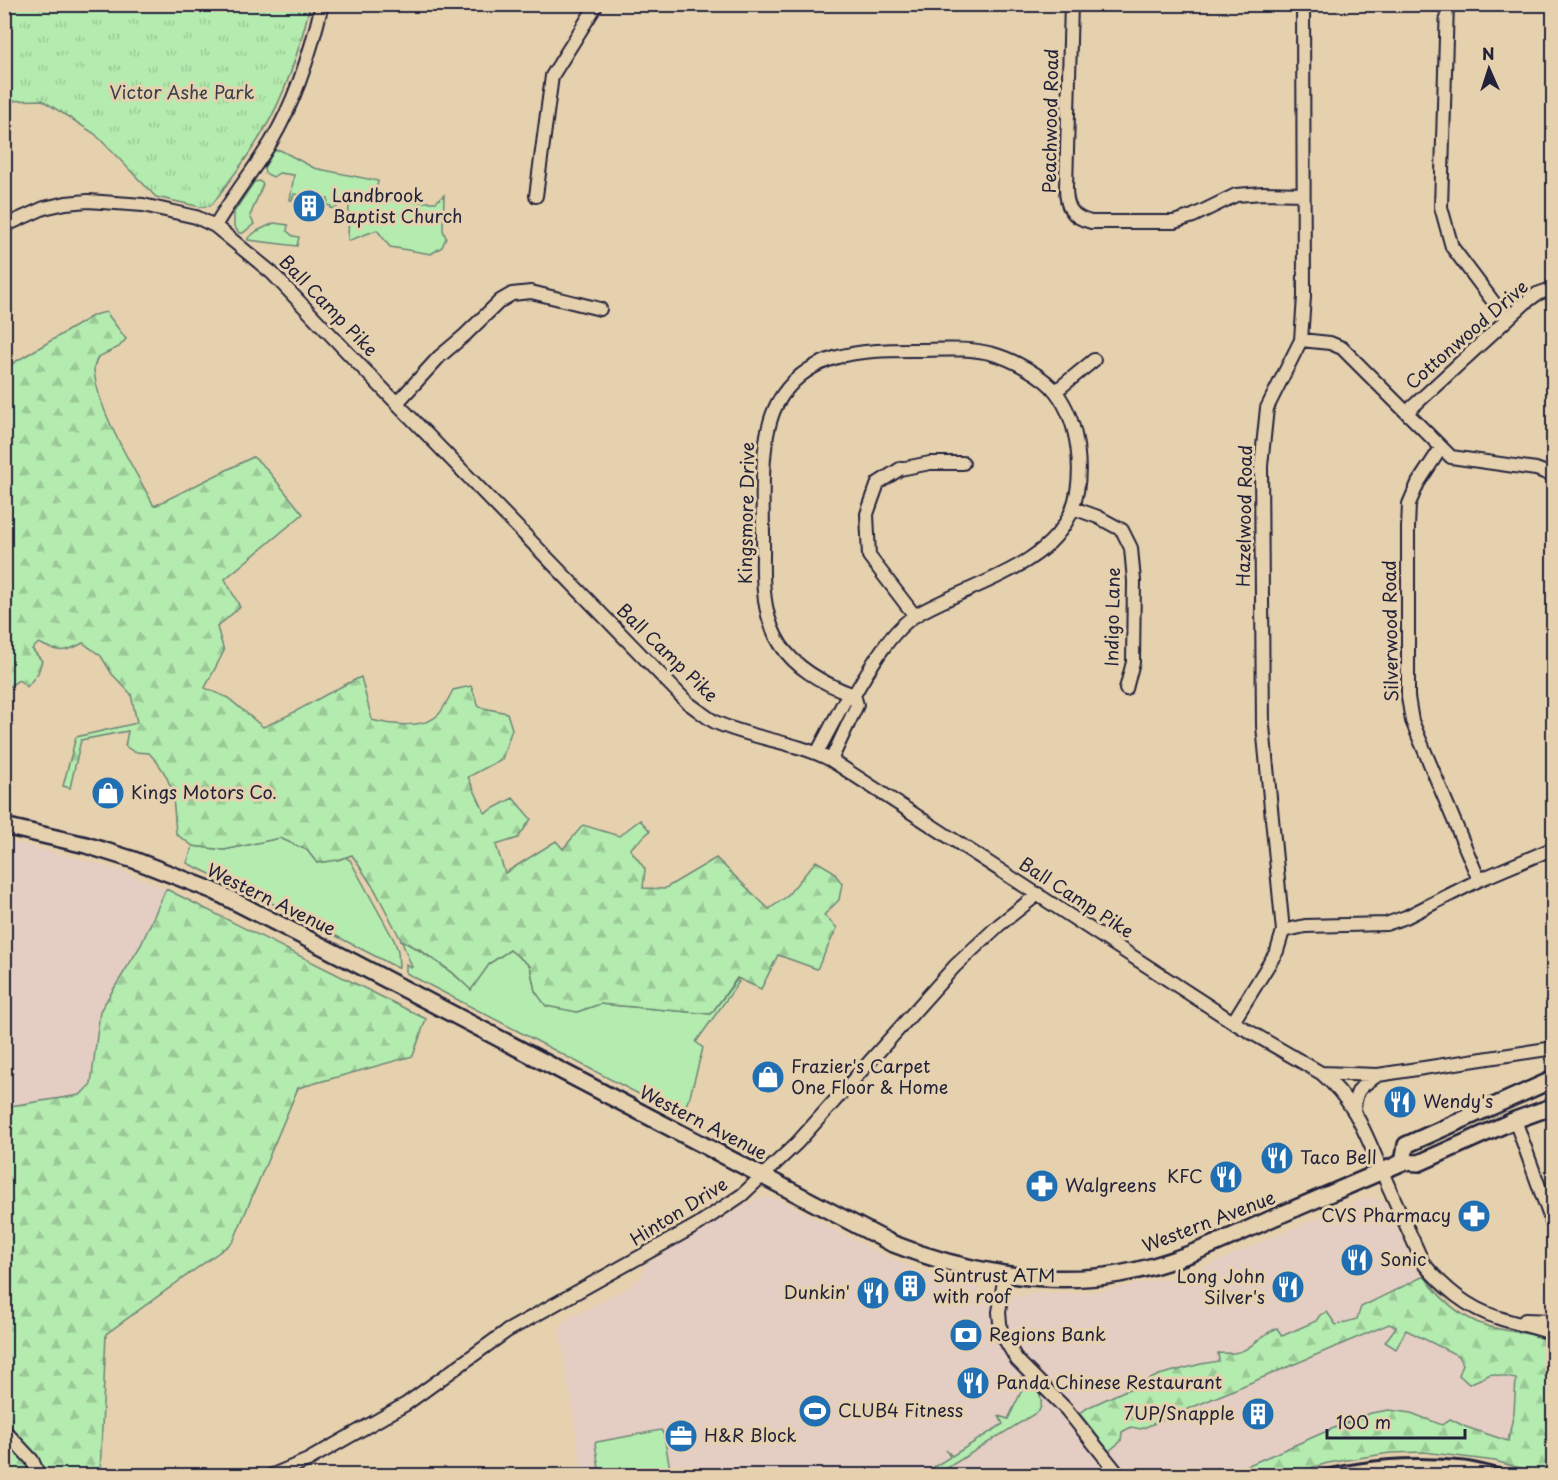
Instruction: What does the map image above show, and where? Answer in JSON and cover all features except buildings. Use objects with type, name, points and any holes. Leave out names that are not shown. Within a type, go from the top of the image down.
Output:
[{"type":"main road","name":"Western Avenue","points":[[4,826],[96,848],[214,891],[906,1249],[962,1265],[1005,1274],[1070,1278],[1120,1274],[1151,1266],[1193,1253],[1403,1162],[1419,1163],[1515,1119],[1554,1106]]},
{"type":"main road","points":[[1515,1119],[1516,1110],[1525,1100],[1554,1080]]},
{"type":"main road","points":[[1403,1162],[1406,1145],[1554,1080]]},
{"type":"street","points":[[215,226],[247,180],[279,127],[305,67],[322,4]]},
{"type":"street","points":[[536,196],[552,76],[597,4]]},
{"type":"street","name":"Peachwood Road","points":[[1071,4],[1065,187],[1066,200],[1071,212],[1080,219],[1091,222],[1165,223],[1192,216],[1236,195],[1303,194]]},
{"type":"street","name":"Hazelwood Road","points":[[1233,1022],[1277,951],[1283,932],[1263,726],[1262,466],[1267,408],[1301,340],[1304,297],[1303,4]]},
{"type":"street","points":[[1447,4],[1441,207],[1452,247],[1507,320]]},
{"type":"street","name":"Ball Camp Pike","points":[[4,226],[44,208],[66,203],[114,201],[170,210],[196,217],[215,226],[272,273],[688,703],[713,721],[744,733],[775,739],[818,753],[831,760],[1233,1022],[1321,1073],[1378,1076],[1554,1048]]},
{"type":"street","name":"Cottonwood Drive","points":[[1407,412],[1537,294],[1554,288]]},
{"type":"street","points":[[397,403],[439,357],[500,301],[512,294],[531,292],[600,309]]},
{"type":"street","points":[[1301,340],[1330,343],[1342,348],[1451,457],[1536,469],[1554,476]]},
{"type":"street","name":"Kingsmore Drive","points":[[818,753],[845,700],[854,694],[894,635],[915,616],[996,577],[1042,551],[1065,525],[1073,508],[1078,477],[1079,453],[1075,435],[1056,391],[1020,364],[1005,357],[974,350],[883,350],[846,354],[814,366],[784,392],[769,424],[766,444],[763,586],[768,621],[774,634],[793,661],[815,676],[854,694],[857,705],[831,760]]},
{"type":"street","points":[[1056,391],[1094,360]]},
{"type":"street","name":"Silverwood Road","points":[[1441,448],[1418,483],[1409,504],[1407,528],[1408,697],[1412,721],[1479,880]]},
{"type":"street","points":[[915,616],[869,556],[867,514],[878,483],[900,469],[930,463],[963,463]]},
{"type":"street","name":"Indigo Lane","points":[[1073,508],[1098,517],[1122,530],[1131,548],[1134,581],[1133,662],[1126,689]]},
{"type":"street","points":[[1283,932],[1305,926],[1386,924],[1406,917],[1479,880],[1554,848]]},
{"type":"street","name":"Hinton Drive","points":[[272,1475],[308,1460],[406,1404],[507,1331],[697,1225],[742,1195],[802,1138],[955,966],[984,938],[1038,894]]},
{"type":"street","points":[[1321,1073],[1338,1088],[1354,1111],[1424,1263],[1436,1278],[1475,1309],[1554,1334]]},
{"type":"street","points":[[1354,1111],[1357,1091],[1362,1085],[1378,1076]]},
{"type":"street","points":[[1515,1119],[1554,1228]]},
{"type":"street","points":[[1528,1157],[1542,1176],[1554,1203]]},
{"type":"street","points":[[1005,1274],[999,1312],[1000,1333],[1019,1364],[1066,1409],[1115,1470]]},
{"type":"street","points":[[1509,1321],[1554,1322]]},
{"type":"street","points":[[4,1431],[32,1460],[39,1476]]},
{"type":"shaded area","points":[[4,840],[117,869],[166,889],[141,945],[100,1011],[91,1084],[80,1095],[5,1107]]},
{"type":"shaded area","points":[[759,1197],[784,1202],[887,1257],[920,1271],[961,1284],[975,1285],[986,1295],[991,1293],[1016,1294],[1019,1297],[1032,1293],[1072,1294],[1107,1290],[1177,1276],[1206,1266],[1354,1202],[1365,1198],[1381,1200],[1389,1209],[1406,1249],[1428,1289],[1464,1321],[1554,1351],[1553,1472],[1497,1459],[1429,1448],[1370,1449],[1267,1476],[583,1475],[559,1327],[571,1317],[641,1278],[647,1263]]},
{"type":"green space","name":"Victor Ashe Park","points":[[4,5],[310,5],[292,69],[272,115],[252,149],[214,202],[210,206],[201,207],[156,197],[95,134],[42,100],[5,101]]},
{"type":"green space","points":[[280,150],[314,168],[378,181],[376,191],[380,203],[386,203],[393,198],[413,202],[436,202],[444,195],[443,230],[446,238],[442,247],[431,254],[390,247],[377,230],[348,241],[349,203],[336,201],[337,209],[327,205],[328,199],[294,194],[290,200],[294,175],[279,173],[273,177],[265,173],[264,168],[274,151]]},
{"type":"green space","points":[[259,181],[263,184],[250,216],[254,224],[243,233],[239,233],[234,226],[234,212],[254,182]]},
{"type":"green space","points":[[274,223],[288,225],[287,231],[299,237],[297,246],[248,240],[257,231]]},
{"type":"green space","points":[[106,312],[126,339],[119,347],[98,357],[94,370],[97,387],[109,422],[154,506],[253,457],[265,467],[303,514],[225,579],[240,607],[217,627],[224,651],[205,688],[228,698],[263,727],[361,677],[372,720],[397,724],[415,724],[432,719],[438,715],[453,690],[471,686],[479,707],[507,713],[512,729],[502,759],[468,777],[485,813],[513,798],[531,819],[518,838],[496,845],[505,873],[556,841],[563,849],[583,825],[619,836],[640,820],[650,831],[630,849],[645,869],[643,888],[664,889],[716,858],[769,909],[786,897],[816,861],[833,871],[842,884],[839,900],[824,915],[837,928],[817,969],[778,955],[761,989],[737,978],[711,1014],[600,1004],[577,1012],[546,1006],[535,991],[530,966],[510,950],[490,963],[471,990],[452,972],[401,940],[375,890],[352,855],[317,863],[307,850],[280,838],[224,850],[193,846],[176,834],[169,781],[149,753],[134,752],[125,746],[128,731],[81,740],[70,788],[63,786],[76,737],[137,723],[131,694],[112,674],[101,656],[83,643],[71,649],[61,650],[51,649],[39,643],[32,649],[42,661],[38,673],[27,687],[19,680],[5,689],[5,368],[94,315]]},
{"type":"green space","points":[[280,838],[307,850],[317,863],[345,857],[350,860],[394,940],[398,951],[398,968],[286,910],[187,863],[193,846],[224,850]]},
{"type":"green space","points":[[166,889],[426,1019],[413,1056],[298,1088],[233,1242],[106,1334],[100,1475],[5,1475],[4,1107],[80,1095],[91,1084],[100,1011],[141,945]]},
{"type":"green space","points":[[401,940],[437,962],[471,989],[490,963],[510,950],[530,966],[535,991],[577,1012],[600,1004],[711,1014],[736,981],[739,982],[696,1042],[703,1048],[690,1096],[681,1116],[406,973],[406,964],[412,967]]},
{"type":"green space","points":[[1424,1276],[1447,1303],[1466,1317],[1487,1326],[1534,1335],[1553,1344],[1553,1475],[1545,1475],[1495,1461],[1424,1452],[1390,1453],[1328,1463],[1286,1475],[1226,1475],[1371,1413],[1389,1410],[1411,1413],[1442,1425],[1450,1419],[1466,1427],[1508,1441],[1514,1412],[1516,1379],[1491,1374],[1469,1384],[1459,1375],[1463,1364],[1459,1356],[1406,1330],[1396,1349],[1385,1342],[1396,1327],[1389,1324],[1141,1429],[1131,1427],[1122,1432],[1121,1441],[1109,1451],[1079,1413],[1159,1375],[1219,1361],[1218,1353],[1245,1350],[1277,1328],[1282,1336],[1316,1321],[1320,1315],[1327,1312],[1336,1325],[1357,1319],[1361,1307]]},
{"type":"green space","points":[[1020,1377],[1030,1382],[1038,1390],[1041,1400],[1039,1411],[936,1475],[921,1475],[950,1457],[946,1450],[952,1456],[1003,1424],[999,1416],[1008,1419],[1025,1384],[1018,1380]]},
{"type":"green space","points":[[661,1430],[664,1435],[671,1475],[600,1475],[595,1443]]},
{"type":"railway","points":[[1301,1476],[1341,1466],[1403,1459],[1465,1461],[1524,1476]]},
{"type":"place","name":"Landbrook Baptist Church","points":[[309,206]]},
{"type":"place","name":"Kings Motors Co.","points":[[108,793]]},
{"type":"place","name":"Frazier's Carpet One Floor & Home","points":[[768,1077]]},
{"type":"place","name":"Wendy's","points":[[1400,1102]]},
{"type":"place","name":"Taco Bell","points":[[1277,1158]]},
{"type":"place","name":"KFC","points":[[1226,1177]]},
{"type":"place","name":"Walgreens","points":[[1042,1186]]},
{"type":"place","name":"CVS Pharmacy","points":[[1474,1216]]},
{"type":"place","name":"Sonic","points":[[1357,1260]]},
{"type":"place","name":"Suntrust ATM with roof","points":[[910,1286]]},
{"type":"place","name":"Long John Silver's","points":[[1288,1287]]},
{"type":"place","name":"Dunkin'","points":[[873,1293]]},
{"type":"place","name":"Regions Bank","points":[[966,1335]]},
{"type":"place","name":"Panda Chinese Restaurant","points":[[973,1383]]},
{"type":"place","name":"CLUB4 Fitness","points":[[815,1411]]},
{"type":"place","name":"7UP/Snapple","points":[[1258,1414]]},
{"type":"place","name":"H&R Block","points":[[681,1436]]}]
